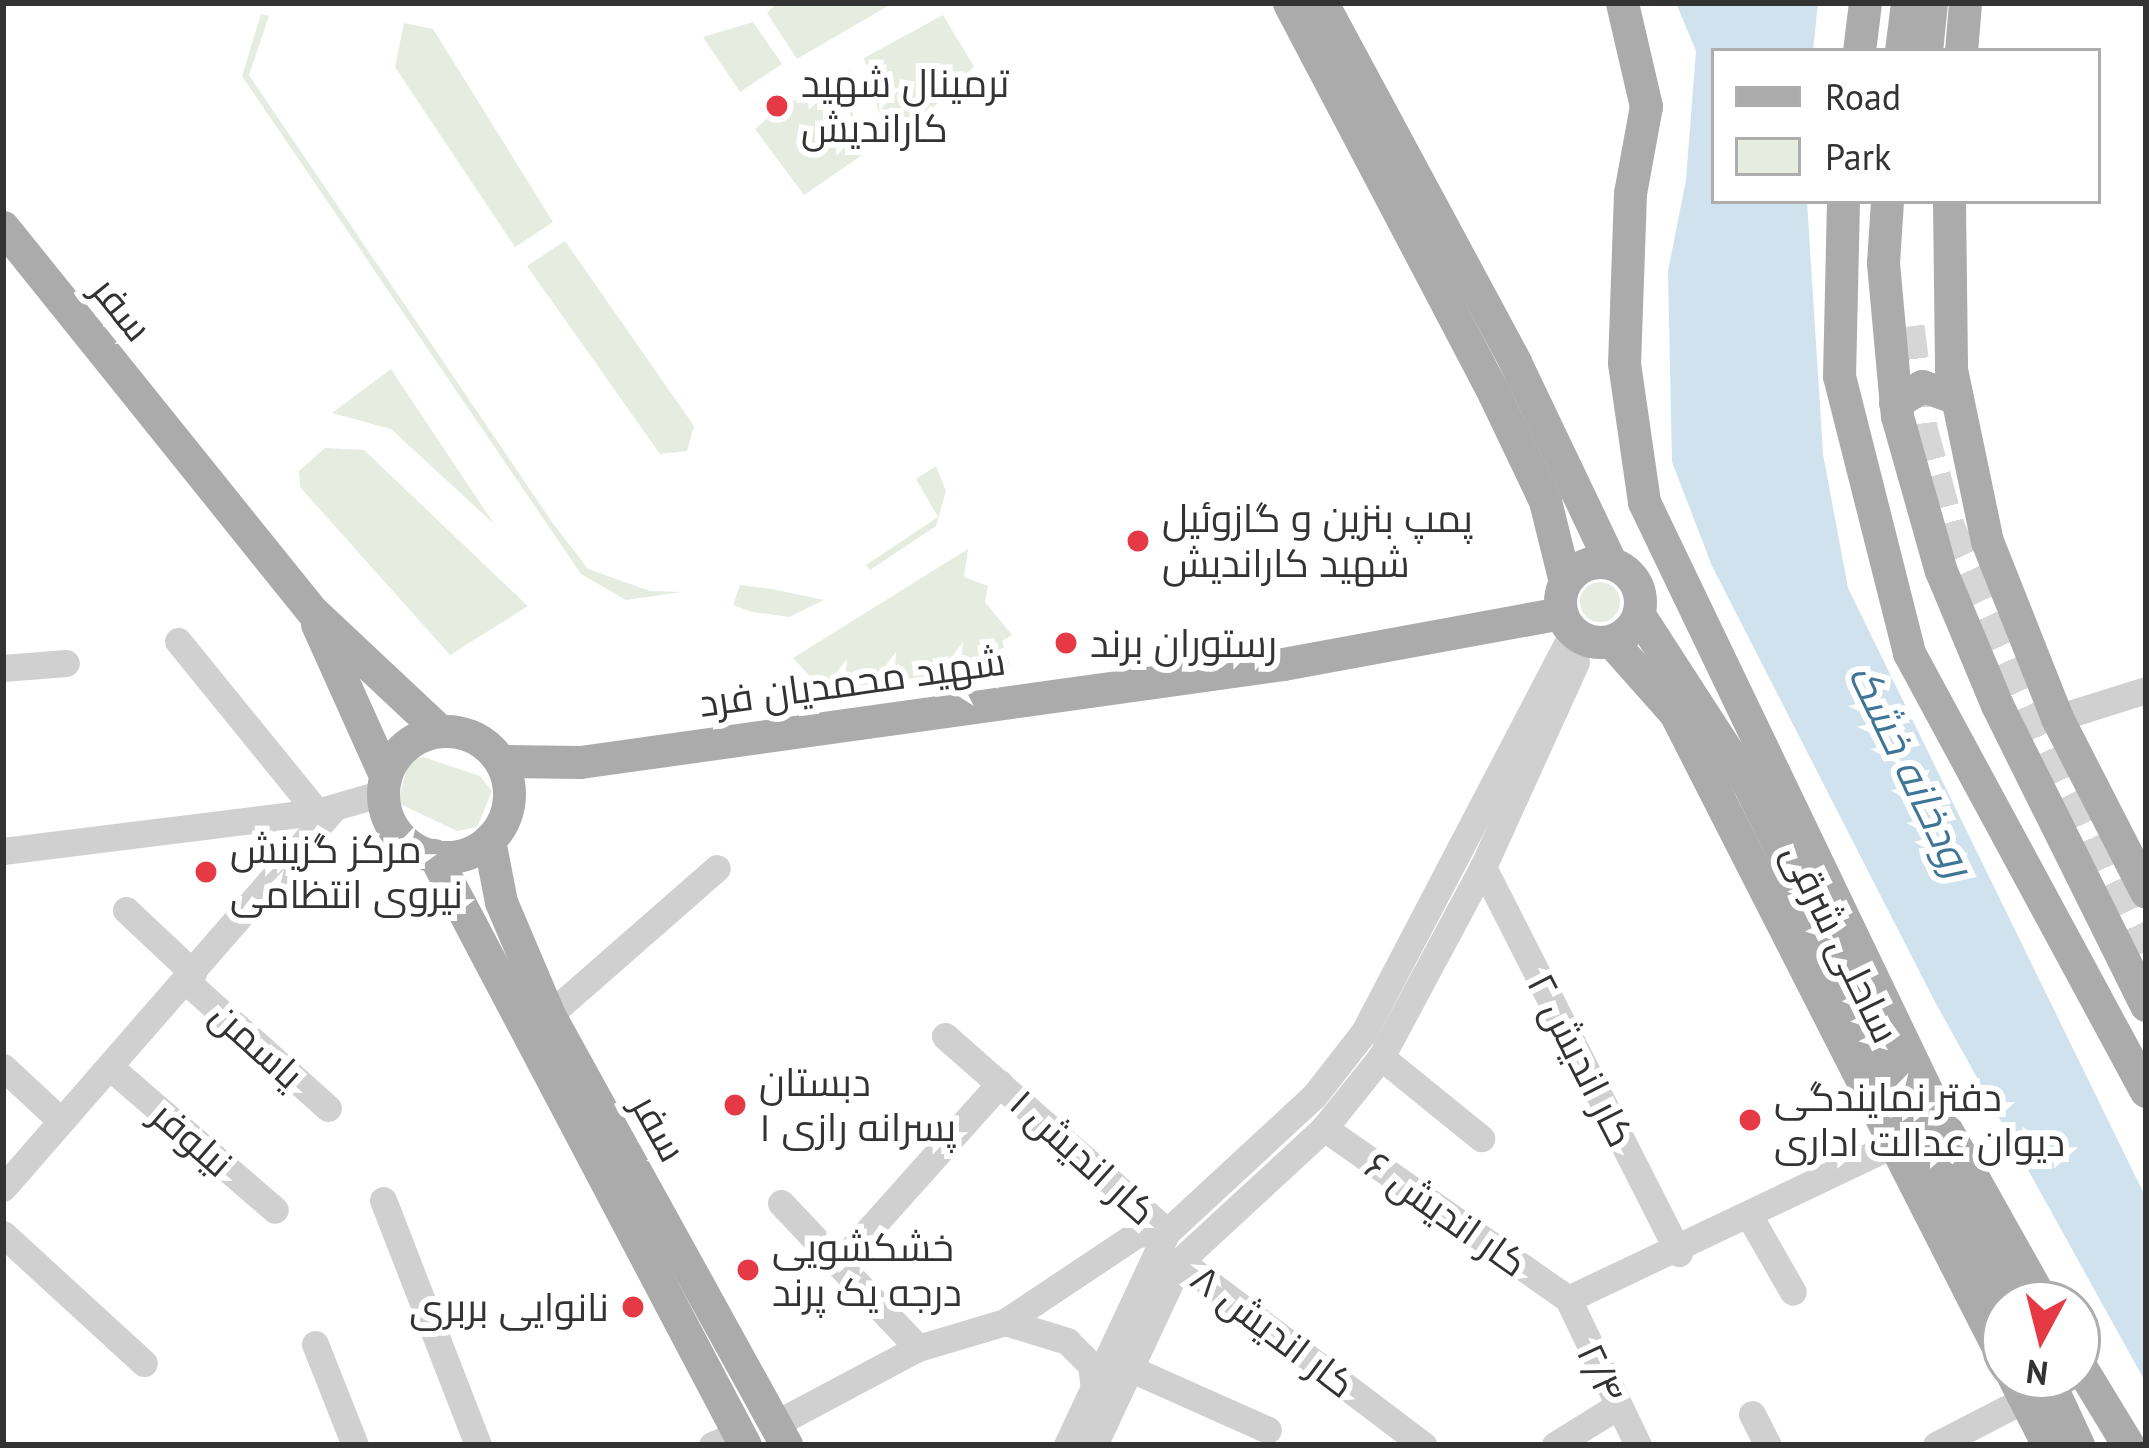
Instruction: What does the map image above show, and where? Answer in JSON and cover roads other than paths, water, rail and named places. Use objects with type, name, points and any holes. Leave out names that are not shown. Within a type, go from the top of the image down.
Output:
[{"type":"main road","name":"ساحلی شرقی","points":[[1288,3],[1494,394],[1545,501],[1579,622],[1675,712],[1981,1313]]},
{"type":"main road","points":[[1322,3],[1515,362],[1611,563]]},
{"type":"main road","points":[[1622,3],[1646,106],[1630,193],[1624,363],[1644,502],[1664,556],[1939,1117],[2031,1280]]},
{"type":"main road","points":[[1859,48],[1865,3]]},
{"type":"main road","points":[[1901,48],[1907,3]]},
{"type":"main road","points":[[1926,48],[1931,3]]},
{"type":"main road","points":[[1948,48],[1950,3]]},
{"type":"main road","points":[[1961,48],[1965,3]]},
{"type":"main road","points":[[1844,204],[1839,376],[1909,653],[2146,1091]]},
{"type":"main road","points":[[1887,204],[1895,403],[1919,501],[1970,644],[2146,1005]]},
{"type":"main road","points":[[1910,204],[1931,339],[1956,398],[1987,542],[2057,718],[2146,892]]},
{"type":"main road","points":[[1931,339],[1932,204]]},
{"type":"main road","points":[[1891,364],[1919,373],[1931,339],[1949,204]]},
{"type":"main road","name":"سفر","points":[[3,227],[312,611],[440,731]]},
{"type":"main road","points":[[1895,403],[1922,386],[1956,398]]},
{"type":"main road","name":"ساحلی شرقی","points":[[1611,563],[1632,578],[1639,615],[1749,784],[1997,1280]]},
{"type":"main road","name":"شهید محمدیان فرد","points":[[580,762],[1579,622],[1585,565],[1611,563]]},
{"type":"main road","name":"سفر","points":[[312,611],[384,784]]},
{"type":"main road","points":[[1579,622],[1639,615]]},
{"type":"main road","points":[[509,802],[500,761],[475,737],[440,731],[412,740],[384,784],[403,839],[434,855],[464,854],[489,840],[509,802],[580,762]]},
{"type":"main road","points":[[500,761],[580,762]]},
{"type":"main road","name":"سفر","points":[[489,840],[501,902],[549,1015],[780,1435]]},
{"type":"main road","name":"سفر","points":[[434,855],[732,1442]]},
{"type":"main road","points":[[2039,1400],[2071,1444]]},
{"type":"main road","points":[[2101,1400],[2128,1445]]},
{"type":"street","points":[[1094,1445],[1180,1262],[1324,1128],[1381,1057],[1483,867],[1579,622]]},
{"type":"street","points":[[1067,1445],[1167,1232],[1314,1096],[1364,1032],[1579,622]]},
{"type":"street","points":[[178,641],[325,811]]},
{"type":"street","points":[[3,668],[66,663]]},
{"type":"street","points":[[2057,718],[2146,690]]},
{"type":"street","points":[[3,851],[325,811],[384,784]]},
{"type":"street","points":[[3,1188],[190,978],[325,811]]},
{"type":"street","name":"۲ کار اندیش","points":[[1483,867],[1679,1253]]},
{"type":"street","points":[[549,1015],[717,868]]},
{"type":"street","name":"یاسمن","points":[[126,910],[190,978],[328,1108]]},
{"type":"street","name":"۱ کار اندیش","points":[[945,1036],[1167,1232]]},
{"type":"street","points":[[1381,1057],[1481,1138]]},
{"type":"street","points":[[3,1067],[60,1120]]},
{"type":"street","name":"نیلوفر","points":[[110,1067],[275,1210]]},
{"type":"street","points":[[842,1260],[1000,1083]]},
{"type":"street","name":"۶ کار اندیش","points":[[1324,1128],[1568,1299]]},
{"type":"street","points":[[1568,1299],[1679,1253],[1894,1144]]},
{"type":"street","points":[[383,1200],[478,1445]]},
{"type":"street","points":[[781,1203],[842,1260],[918,1348]]},
{"type":"street","points":[[1750,1217],[1792,1292]]},
{"type":"street","points":[[780,1435],[918,1348],[1005,1322],[1137,1234],[1167,1232]]},
{"type":"street","points":[[3,1234],[144,1363]]},
{"type":"street","name":"۸ کار اندیش","points":[[1180,1262],[1423,1445]]},
{"type":"street","name":"۲/۴","points":[[1568,1299],[1638,1445]]},
{"type":"street","points":[[1005,1322],[1067,1341],[1091,1366],[1094,1389]]},
{"type":"street","points":[[315,1344],[356,1445]]},
{"type":"street","points":[[1129,1368],[1268,1430]]},
{"type":"street","points":[[1936,1445],[2004,1400]]},
{"type":"street","points":[[1555,1445],[1616,1407]]},
{"type":"street","points":[[1752,1414],[1768,1445]]},
{"type":"water","name":"رودخانه خشک","points":[[1676,3],[1818,3],[1813,48],[1711,48],[1711,204],[1807,204],[1823,454],[1848,588],[2146,1198],[2146,1383],[2101,1302],[2101,1280],[2089,1280],[1934,1000],[1712,566],[1672,462],[1668,271],[1686,180],[1696,51]]},
{"type":"tunnel","points":[[1908,326],[1921,428],[1948,526],[2146,951]]},
{"type":"place","name":"ترمینال شهید کاراندیش","points":[[777,106]]},
{"type":"place","name":"پمپ بنزین و گازوئیل شهید کاراندیش","points":[[1138,541]]},
{"type":"place","name":"رستوران برند","points":[[1066,643]]},
{"type":"place","name":"مرکز گزینش نیروی انتظامی","points":[[206,872]]},
{"type":"place","name":"دبستان پسرانه رازی ۱","points":[[735,1105]]},
{"type":"place","name":"دفتر نمایندگی دیوان عدالت اداری","points":[[1750,1120]]},
{"type":"place","name":"خشکشویی درجه یک پرند","points":[[748,1270]]},
{"type":"place","name":"نانوایی بربری","points":[[633,1307]]}]
